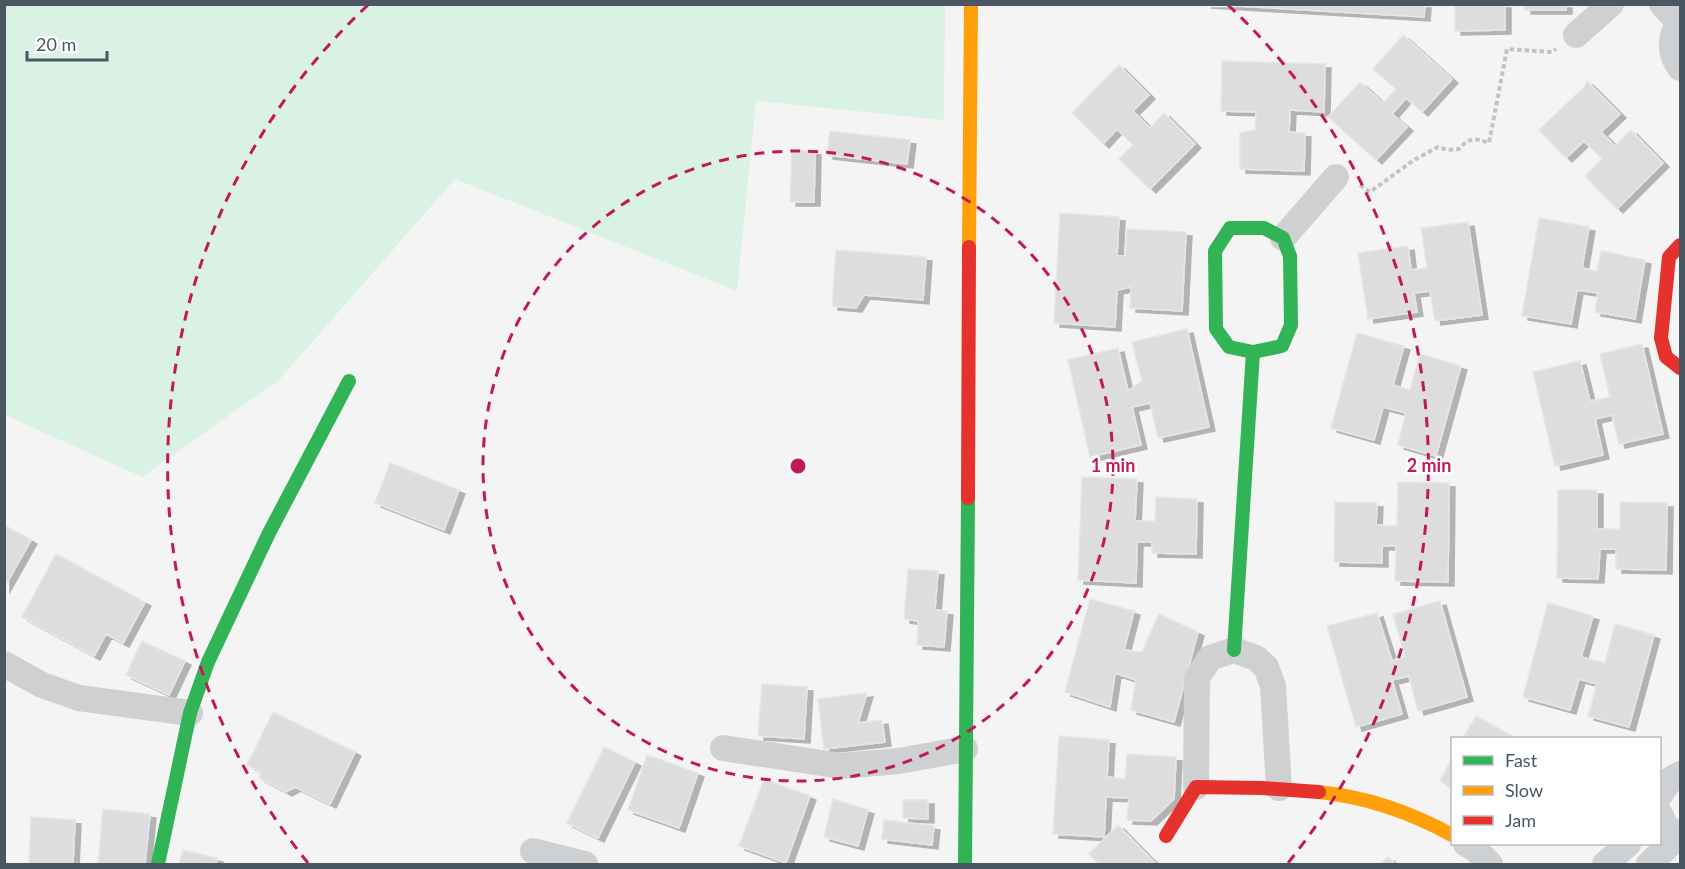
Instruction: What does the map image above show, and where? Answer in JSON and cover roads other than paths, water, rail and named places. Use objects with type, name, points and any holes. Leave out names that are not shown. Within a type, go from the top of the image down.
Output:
[{"type":"street","points":[[965,864],[971,4]]},
{"type":"street","points":[[1576,35],[1611,4]]},
{"type":"street","points":[[1662,4],[1680,23],[1672,36],[1671,47],[1680,68]]},
{"type":"street","points":[[1283,238],[1336,177]]},
{"type":"street","points":[[1230,228],[1264,228],[1283,238],[1290,256],[1291,325],[1282,346],[1253,352],[1229,347],[1216,329],[1215,251],[1230,228]]},
{"type":"street","points":[[1680,245],[1669,257],[1661,338],[1666,357],[1680,369]]},
{"type":"street","points":[[1234,650],[1253,352]]},
{"type":"street","points":[[158,864],[190,713],[208,662],[269,533],[349,381]]},
{"type":"street","points":[[1166,836],[1196,787],[1197,678],[1210,658],[1234,650],[1256,658],[1266,667],[1273,686],[1280,788]]},
{"type":"street","points":[[4,664],[42,685],[79,698],[190,713]]},
{"type":"street","points":[[723,748],[841,766],[899,761],[966,748]]},
{"type":"street","points":[[1661,792],[1671,779],[1680,774]]},
{"type":"street","points":[[1196,787],[1280,788],[1342,796],[1390,806],[1433,823],[1451,834]]},
{"type":"street","points":[[1649,864],[1680,836],[1666,827],[1661,818]]},
{"type":"street","points":[[1469,845],[1490,864]]},
{"type":"street","points":[[1605,864],[1626,845]]},
{"type":"street","points":[[533,851],[585,864]]}]
